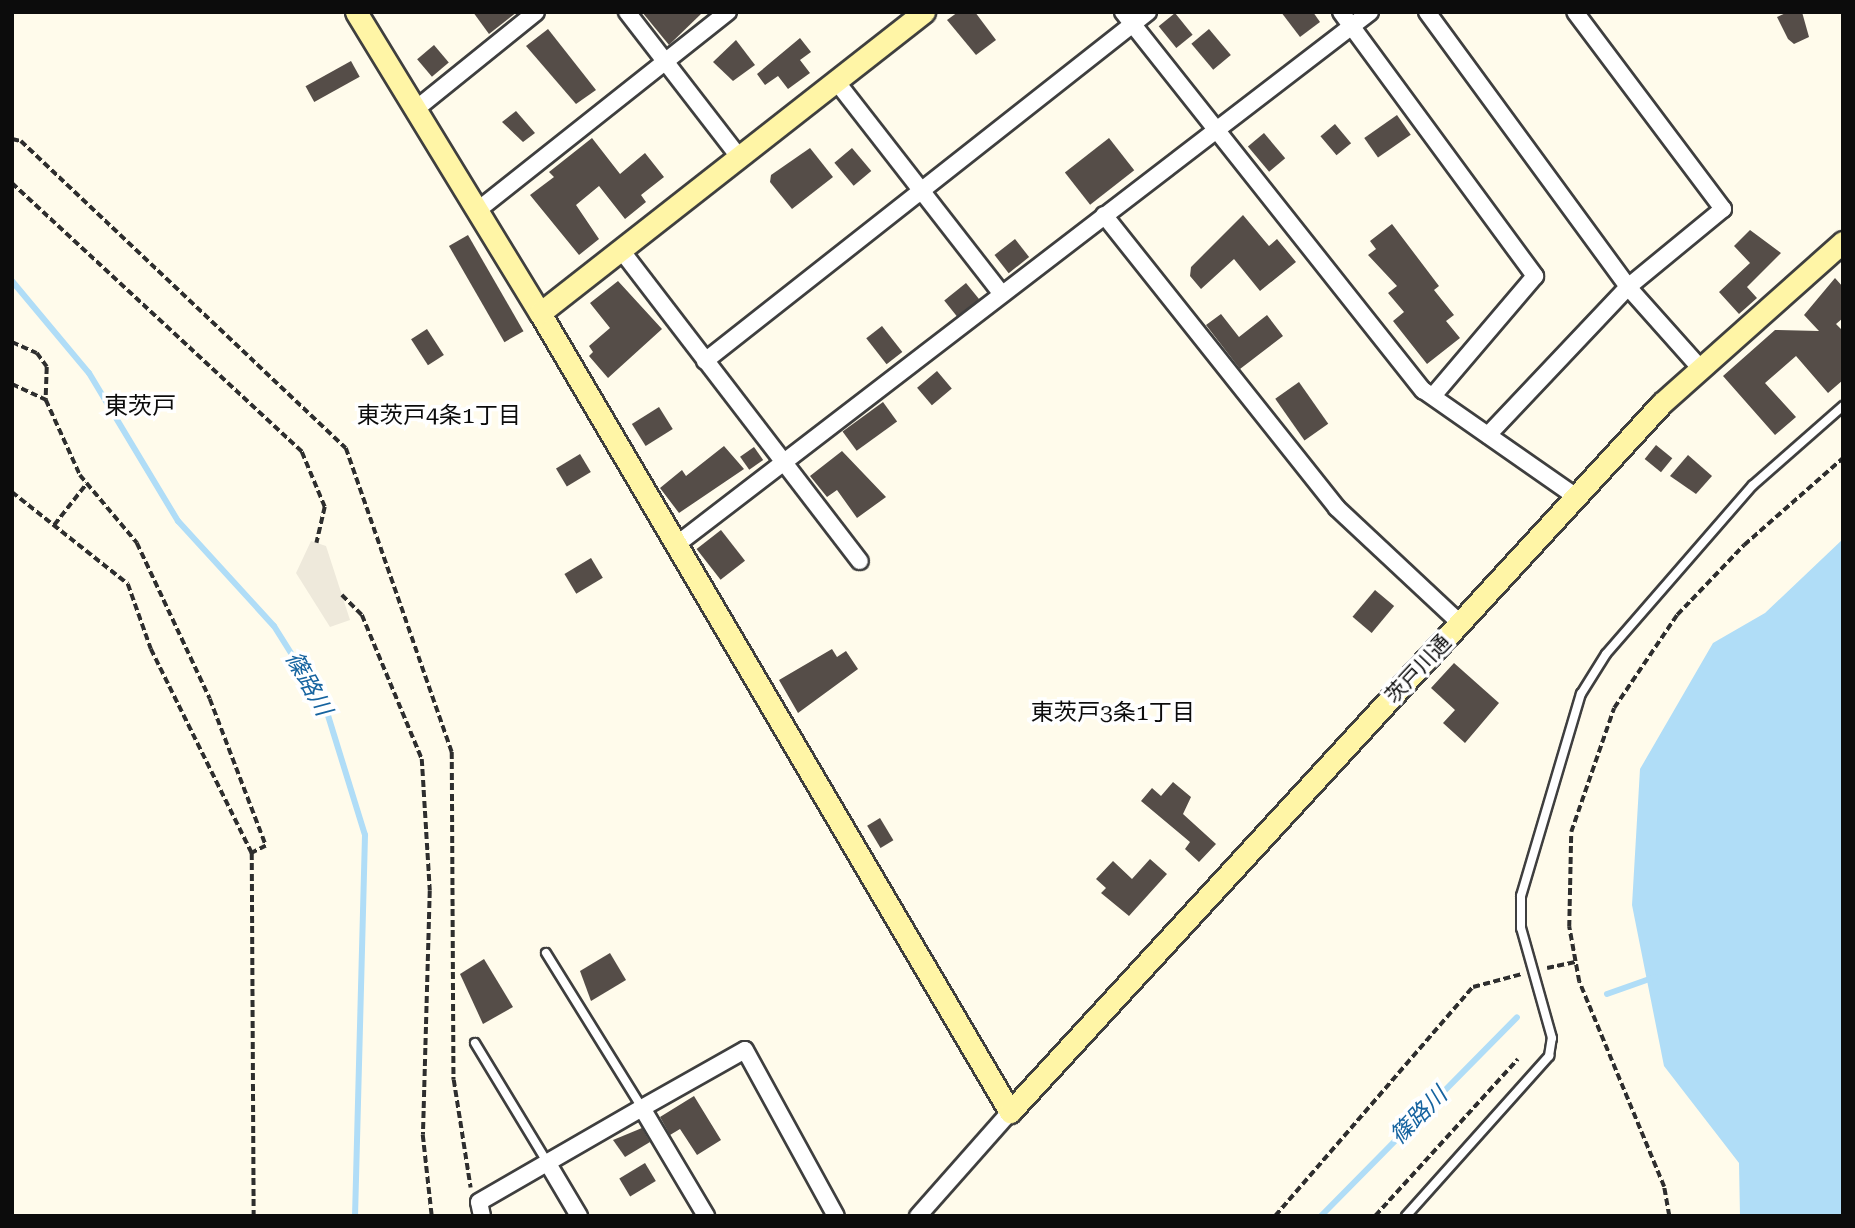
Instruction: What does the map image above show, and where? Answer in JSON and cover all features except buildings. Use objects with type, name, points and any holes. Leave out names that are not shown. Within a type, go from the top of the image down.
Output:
[{"type":"street","points":[[416,109],[536,12]]},
{"type":"street","points":[[627,12],[739,157]]},
{"type":"street","points":[[478,210],[728,12]]},
{"type":"street","points":[[540,313],[924,12]]},
{"type":"street","points":[[705,361],[922,191],[1128,18],[1148,12]]},
{"type":"street","points":[[676,545],[1216,129],[1346,19],[1370,12]]},
{"type":"street","points":[[1427,12],[1628,287],[1701,369]]},
{"type":"street","points":[[1488,435],[1628,287],[1723,209],[1575,12]]},
{"type":"street","points":[[365,16],[416,109],[540,313],[1010,1112],[918,1216]]},
{"type":"street","points":[[1128,18],[1433,396],[1577,498]]},
{"type":"street","points":[[1346,19],[1535,276],[1433,396]]},
{"type":"street","points":[[836,81],[1002,294]]},
{"type":"street","points":[[1104,215],[1337,508],[1460,623]]},
{"type":"street","name":"茨戸川通","points":[[1010,1112],[1662,403],[1843,242]]},
{"type":"street","points":[[621,250],[859,561]]},
{"type":"street","points":[[481,1209],[547,1162],[745,1050],[836,1216]]},
{"type":"street","points":[[642,1108],[706,1216]]},
{"type":"street","points":[[547,1162],[579,1216]]},
{"type":"lane","points":[[1406,1216],[1544,1068],[1552,1038],[1521,928],[1521,896],[1581,694],[1606,654],[1753,485],[1843,406]]},
{"type":"lane","points":[[546,953],[642,1108]]},
{"type":"lane","points":[[475,1043],[547,1162]]},
{"type":"path","points":[[12,139],[21,141],[346,448],[452,752],[454,1080],[466,1178],[481,1209]]},
{"type":"path","points":[[12,183],[302,452],[326,507],[317,543]]},
{"type":"path","points":[[12,342],[37,353],[47,368],[46,400],[87,483],[137,543],[210,699],[265,846],[253,853]]},
{"type":"path","points":[[12,384],[46,400]]},
{"type":"path","points":[[1669,1216],[1664,1186],[1592,1021],[1576,962],[1567,868],[1571,832],[1615,708],[1677,615],[1744,545],[1843,458]]},
{"type":"path","points":[[54,525],[87,483]]},
{"type":"path","points":[[12,492],[128,584],[151,649],[253,853],[254,1216]]},
{"type":"path","points":[[342,595],[362,615],[422,759],[430,891],[423,1135],[432,1216]]},
{"type":"path","points":[[1275,1216],[1473,987],[1576,962]]},
{"type":"path","points":[[1375,1216],[1518,1059]]},
{"type":"shaded area","points":[[311,541],[326,546],[350,620],[330,627],[296,573]]},
{"type":"water","points":[[1843,539],[1843,1216],[1740,1216],[1739,1163],[1664,1066],[1632,905],[1640,769],[1713,643],[1765,613]]},
{"type":"waterway","name":"篠路川","points":[[12,281],[89,373],[178,521],[274,626],[326,709],[365,835],[355,1216]]},
{"type":"waterway","name":"篠路川","points":[[1607,994],[1655,977]]},
{"type":"waterway","name":"篠路川","points":[[1321,1216],[1517,1017]]},
{"type":"district","name":"東茨戸","points":[[140,407]]},
{"type":"district","name":"東茨戸4条1丁目","points":[[439,416]]},
{"type":"district","name":"東茨戸3条1丁目","points":[[1113,713]]}]
